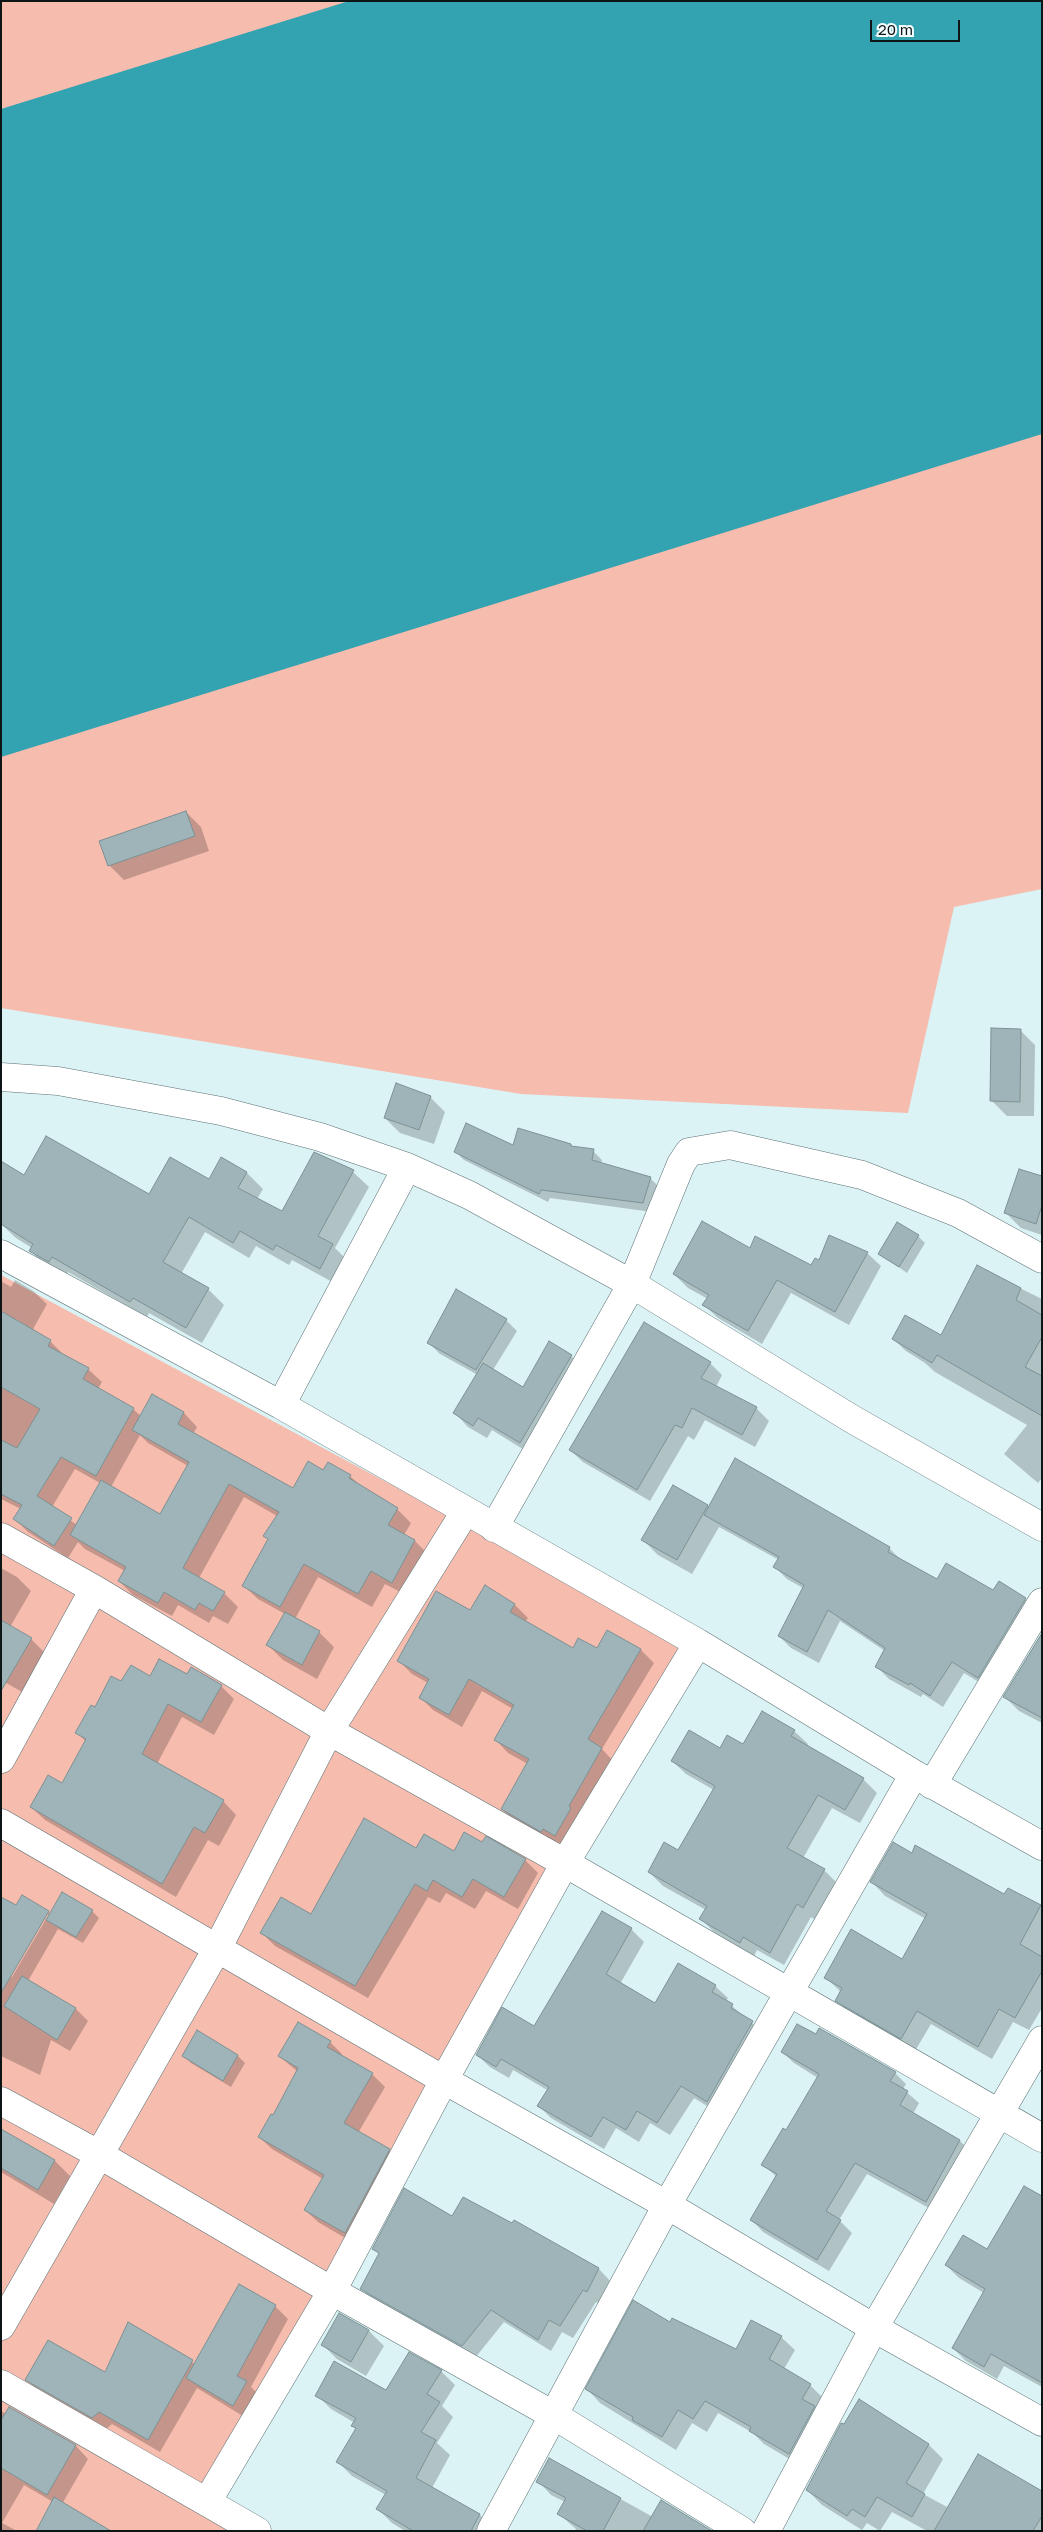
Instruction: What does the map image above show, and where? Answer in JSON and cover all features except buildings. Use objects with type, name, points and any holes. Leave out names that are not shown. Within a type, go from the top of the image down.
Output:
[{"type":"street","points":[[1,1077],[58,1081],[221,1111],[320,1137],[407,1167],[469,1195],[632,1284],[852,1419],[1042,1527]]},
{"type":"street","points":[[494,1528],[632,1284],[681,1164],[690,1152],[730,1145],[862,1176],[958,1213],[1042,1259]]},
{"type":"street","points":[[281,1405],[407,1167]]},
{"type":"street","points":[[1,1254],[281,1405],[465,1512],[698,1643],[923,1780],[1042,1846]]},
{"type":"street","points":[[1,2326],[217,1949],[329,1731],[465,1512]]},
{"type":"street","points":[[1,1537],[94,1589],[329,1731],[565,1863],[788,1994],[1042,2138]]},
{"type":"street","points":[[1,1759],[94,1589]]},
{"type":"street","points":[[490,2531],[555,2416],[667,2205],[788,1994],[923,1780],[1042,1602]]},
{"type":"street","points":[[207,2502],[332,2291],[444,2080],[565,1863],[698,1643]]},
{"type":"street","points":[[1,1823],[444,2080],[667,2205],[874,2328],[1042,2422]]},
{"type":"street","points":[[766,2531],[874,2328],[1042,2040]]},
{"type":"street","points":[[1,2101],[100,2155],[332,2291],[555,2416],[742,2531]]},
{"type":"street","points":[[1,2384],[256,2531]]},
{"type":"shaded area","points":[[1,1],[1042,1],[1042,889],[954,907],[908,1113],[521,1094],[1,1008]]},
{"type":"shaded area","points":[[1,1275],[686,1643],[216,2503],[259,2531],[1,2531]]},
{"type":"water","points":[[349,1],[1042,1],[1042,434],[1,757],[1,109]]}]
